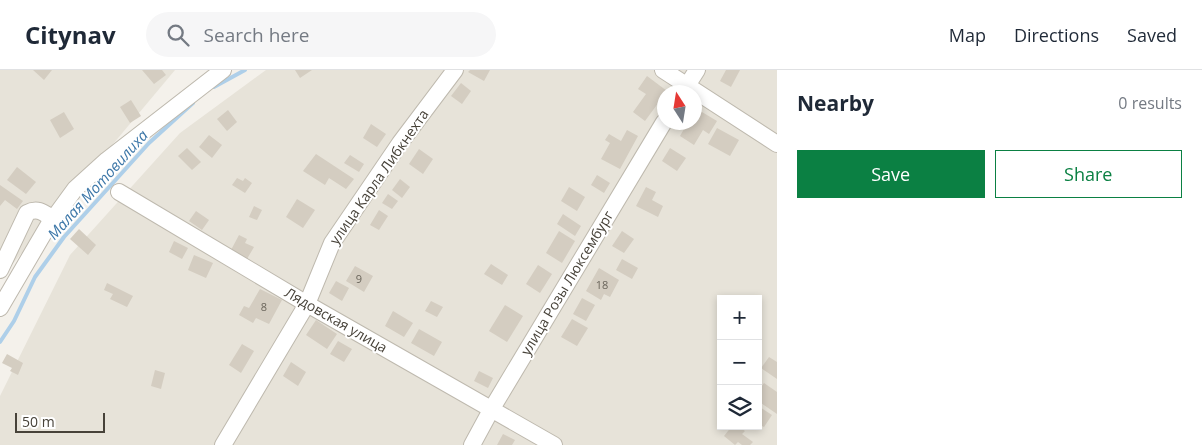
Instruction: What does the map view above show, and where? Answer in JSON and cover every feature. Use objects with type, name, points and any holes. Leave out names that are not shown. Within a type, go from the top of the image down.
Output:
[{"type":"street","points":[[0,308],[53,219],[75,189],[107,160],[222,70]]},
{"type":"street","name":"улица Карла Либкнехта","points":[[223,445],[307,304],[332,243],[400,143],[455,70]]},
{"type":"street","points":[[663,70],[680,85]]},
{"type":"street","points":[[688,85],[697,70]]},
{"type":"street","points":[[702,99],[777,144]]},
{"type":"street","name":"улица Розы Люксембург","points":[[472,445],[490,410],[659,130]]},
{"type":"street","name":"Лядовская улица","points":[[119,192],[307,304],[554,445]]},
{"type":"street","points":[[0,270],[27,213],[35,210],[40,211],[53,219]]},
{"type":"shaded area","points":[[0,70],[175,70],[0,279]]},
{"type":"shaded area","points":[[266,70],[777,70],[777,445],[0,445],[0,396],[70,255],[180,133]]},
{"type":"building","points":[[33,70],[52,70],[44,80]]},
{"type":"building","points":[[142,70],[162,70],[166,75],[154,84]]},
{"type":"building","points":[[295,70],[312,70],[300,78]]},
{"type":"building","points":[[470,70],[490,70],[484,81],[468,72]]},
{"type":"building","points":[[726,70],[740,70],[731,87],[720,81]]},
{"type":"building","points":[[647,76],[659,85],[657,85],[657,105],[645,121],[633,112],[646,94],[638,89]]},
{"type":"building","points":[[461,83],[471,91],[462,104],[451,96]]},
{"type":"building","points":[[131,100],[141,116],[130,123],[120,107]]},
{"type":"building","points":[[228,110],[237,122],[227,131],[217,119]]},
{"type":"building","points":[[64,112],[74,129],[60,138],[50,120]]},
{"type":"building","points":[[702,112],[717,121],[709,134],[703,130],[694,145],[680,136],[683,130],[702,130]]},
{"type":"building","points":[[371,124],[386,134],[377,147],[363,138]]},
{"type":"building","points":[[717,128],[739,140],[730,156],[708,144]]},
{"type":"building","points":[[627,130],[638,136],[620,169],[601,159],[610,143],[605,140],[609,134],[621,141]]},
{"type":"building","points":[[209,135],[222,145],[212,158],[199,147]]},
{"type":"building","points":[[187,148],[201,162],[192,170],[178,156]]},
{"type":"building","points":[[670,148],[686,158],[677,171],[662,161]]},
{"type":"building","points":[[419,149],[433,159],[423,174],[409,164]]},
{"type":"building","points":[[316,154],[354,179],[346,189],[329,178],[325,185],[303,171]]},
{"type":"building","points":[[350,155],[364,164],[359,172],[344,163]]},
{"type":"building","points":[[17,167],[36,182],[26,194],[7,180]]},
{"type":"building","points":[[597,175],[610,183],[604,193],[591,185]]},
{"type":"building","points":[[237,178],[243,181],[245,178],[252,183],[245,193],[232,185]]},
{"type":"building","points":[[400,179],[410,187],[402,198],[392,190]]},
{"type":"building","points":[[0,185],[23,201],[17,209],[5,200],[0,206]]},
{"type":"building","points":[[569,187],[585,197],[577,211],[561,201]]},
{"type":"building","points":[[646,187],[656,192],[652,200],[663,206],[658,217],[636,206]]},
{"type":"building","points":[[388,194],[398,201],[392,209],[382,203]]},
{"type":"building","points":[[297,199],[315,210],[303,228],[286,217]]},
{"type":"building","points":[[254,206],[262,210],[257,220],[249,217]]},
{"type":"building","points":[[379,210],[388,216],[379,230],[370,225]]},
{"type":"building","points":[[196,211],[209,220],[202,230],[189,221]]},
{"type":"building","points":[[563,214],[581,226],[575,236],[557,224]]},
{"type":"building","points":[[79,229],[96,245],[88,255],[70,239]]},
{"type":"building","points":[[559,231],[575,241],[562,263],[546,253]]},
{"type":"building","points":[[622,231],[634,239],[624,253],[612,246]]},
{"type":"building","points":[[239,235],[247,239],[245,243],[254,247],[247,259],[231,250]]},
{"type":"building","points":[[174,241],[188,248],[182,259],[169,252]]},
{"type":"building","points":[[194,255],[213,263],[206,278],[188,270]]},
{"type":"building","points":[[622,259],[638,268],[632,279],[616,270]]},
{"type":"building","points":[[491,264],[508,275],[502,285],[484,274]]},
{"type":"building","points":[[538,265],[552,274],[540,293],[526,284]]},
{"type":"building","points":[[355,266],[373,276],[364,292],[346,281]]},
{"type":"building","points":[[599,268],[619,280],[610,297],[604,294],[601,300],[586,291]]},
{"type":"building","points":[[336,281],[349,288],[342,301],[329,293]]},
{"type":"building","points":[[107,283],[133,296],[127,307],[110,299],[113,294],[104,290]]},
{"type":"building","points":[[260,289],[282,300],[269,324],[256,318],[253,323],[239,315],[244,306],[249,308]]},
{"type":"building","points":[[582,298],[595,305],[586,321],[573,314]]},
{"type":"building","points":[[431,301],[443,307],[437,317],[425,311]]},
{"type":"building","points":[[505,305],[523,316],[507,342],[489,331]]},
{"type":"building","points":[[393,311],[413,323],[404,337],[385,326]]},
{"type":"building","points":[[572,319],[588,328],[577,346],[561,337]]},
{"type":"building","points":[[316,320],[337,334],[327,349],[306,335]]},
{"type":"building","points":[[419,329],[442,342],[434,356],[411,343]]},
{"type":"building","points":[[338,341],[352,349],[344,362],[330,354]]},
{"type":"building","points":[[242,344],[254,351],[241,373],[229,365]]},
{"type":"building","points":[[7,354],[23,363],[18,375],[10,371],[12,368],[2,363]]},
{"type":"building","points":[[769,357],[777,362],[777,379],[762,369]]},
{"type":"building","points":[[291,362],[306,372],[298,386],[283,376]]},
{"type":"building","points":[[155,370],[165,373],[161,389],[151,386]]},
{"type":"building","points":[[479,371],[493,378],[488,388],[474,381]]},
{"type":"building","points":[[764,383],[777,392],[777,414],[762,404],[762,386]]},
{"type":"building","points":[[762,409],[772,415],[764,427],[762,426]]},
{"type":"building","points":[[729,430],[744,430],[745,431],[742,434],[753,442],[750,445],[742,445],[738,442],[735,445],[724,436]]},
{"type":"building","points":[[503,434],[515,440],[512,445],[497,445]]},
{"type":"waterway","name":"Малая Мотовилиха","points":[[214,87],[245,70]]},
{"type":"waterway","name":"Малая Мотовилиха","points":[[0,342],[14,321],[35,277],[64,237],[149,143],[193,103]]}]
